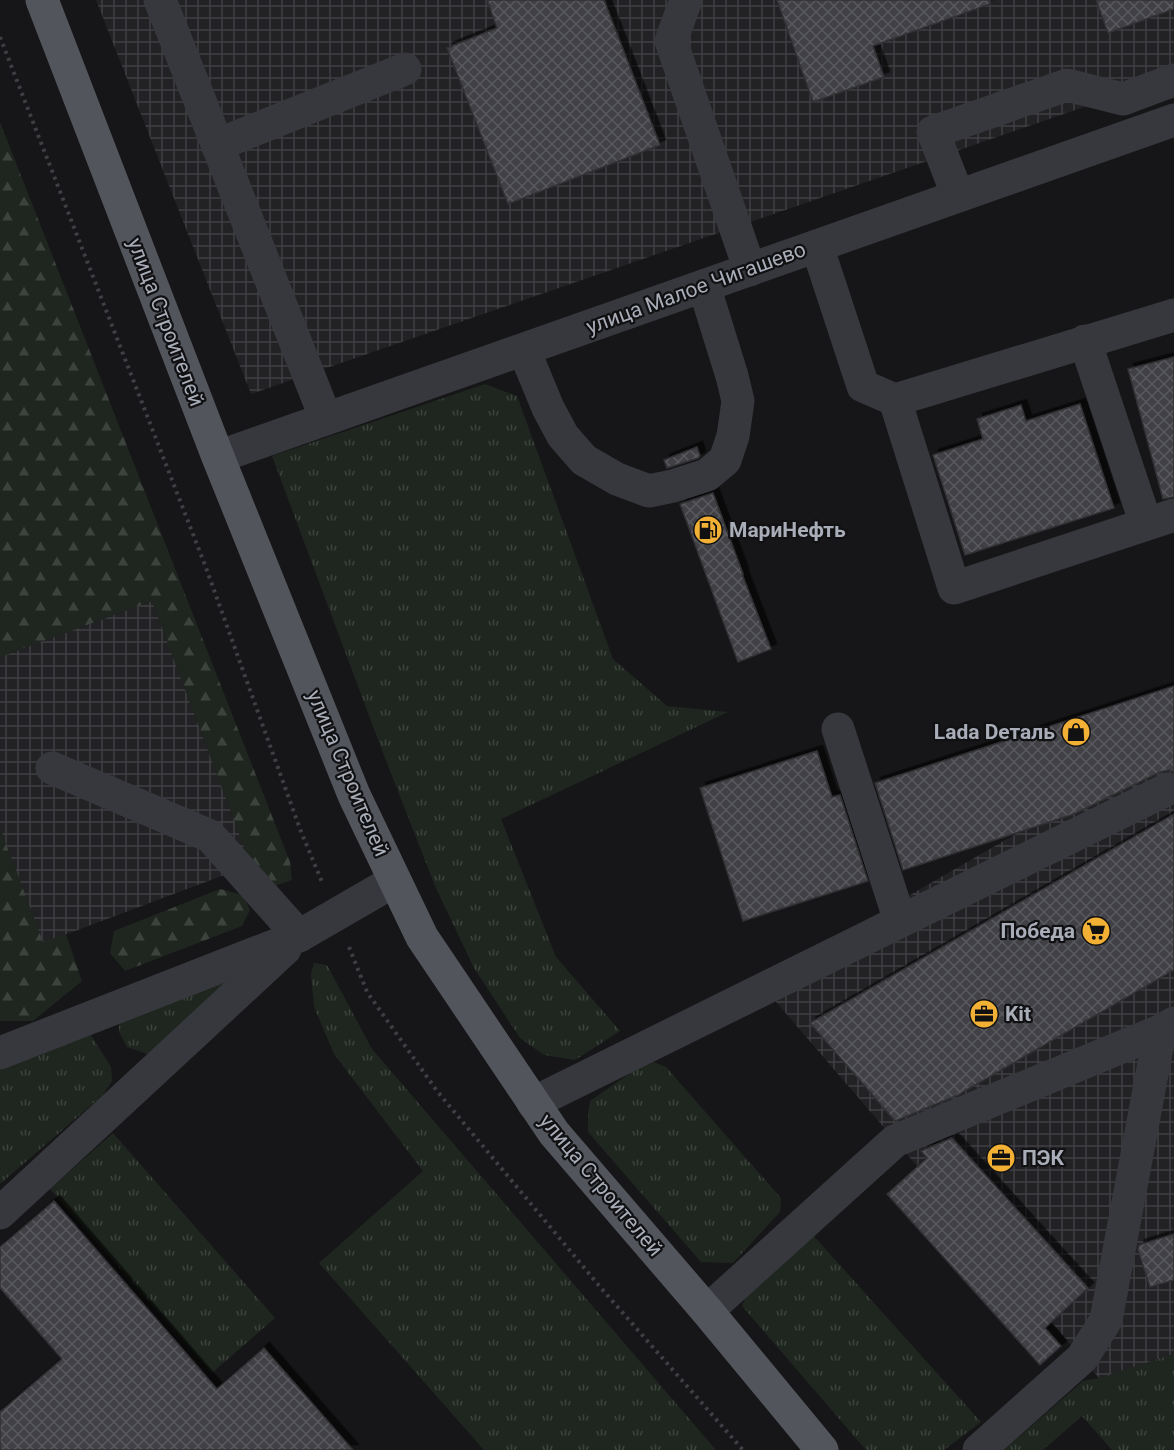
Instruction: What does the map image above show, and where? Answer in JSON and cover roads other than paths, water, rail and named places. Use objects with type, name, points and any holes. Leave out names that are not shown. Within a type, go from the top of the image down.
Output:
[{"type":"main road","name":"улица Строителей","points":[[42,0],[218,457],[354,795],[422,937],[554,1133],[707,1311],[822,1450]]},
{"type":"street","points":[[160,0],[326,419]]},
{"type":"street","points":[[686,0],[671,41],[750,270]]},
{"type":"street","points":[[217,145],[405,69]]},
{"type":"street","points":[[958,196],[933,132],[1067,85],[1123,99],[1174,80]]},
{"type":"street","name":"улица Малое Чигашево","points":[[218,457],[958,196],[1173,125]]},
{"type":"street","points":[[817,246],[863,386],[895,400],[1174,315]]},
{"type":"street","points":[[524,350],[562,436],[584,460],[617,479],[649,491],[707,475],[725,460],[733,436],[738,401],[704,286]]},
{"type":"street","points":[[895,400],[954,588],[1160,520],[1085,341]]},
{"type":"street","points":[[838,729],[900,921]]},
{"type":"street","points":[[52,768],[210,836],[299,936]]},
{"type":"street","points":[[533,1103],[1168,789]]},
{"type":"street","points":[[0,1053],[299,936],[394,881]]},
{"type":"street","points":[[0,1213],[299,936]]},
{"type":"street","points":[[707,1311],[895,1141],[1167,1027]]},
{"type":"street","points":[[979,1450],[1082,1358],[1106,1320],[1167,1027]]},
{"type":"place","name":"МариНефть","points":[[708,530]]},
{"type":"place","name":"Lada Dеталь","points":[[1076,732]]},
{"type":"place","name":"Победа","points":[[1096,931]]},
{"type":"place","name":"Kit","points":[[984,1014]]},
{"type":"place","name":"ПЭК","points":[[1001,1158]]}]
